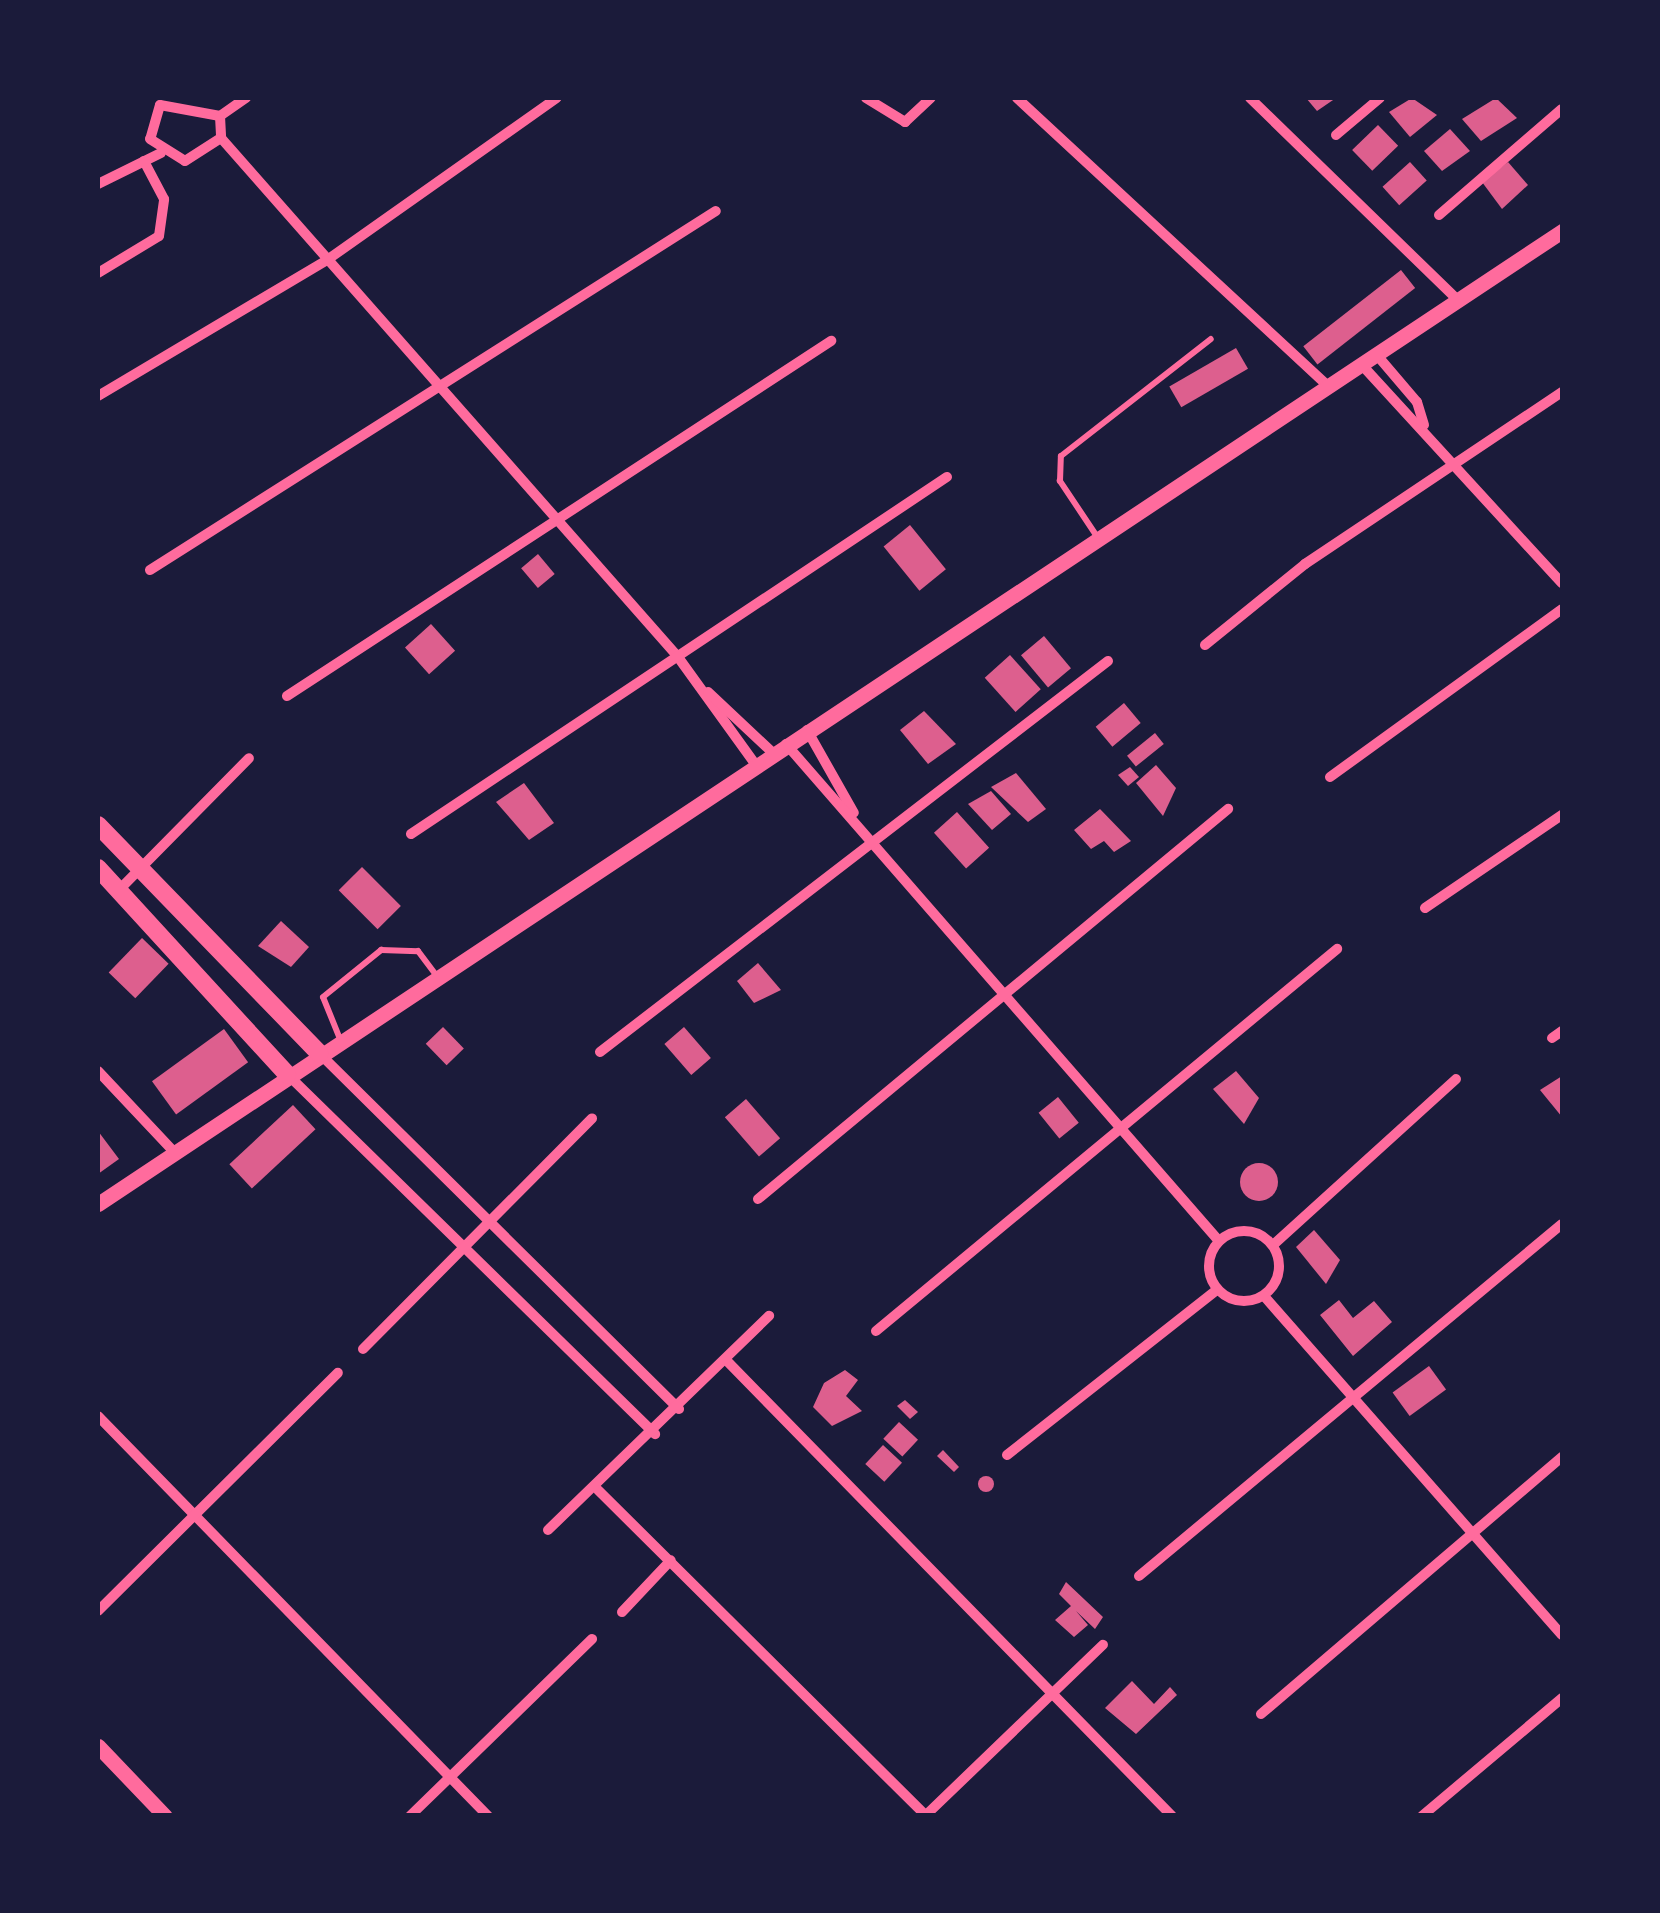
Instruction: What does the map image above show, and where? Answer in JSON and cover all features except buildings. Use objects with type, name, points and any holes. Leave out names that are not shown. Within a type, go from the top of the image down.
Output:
[{"type":"main road","points":[[98,825],[319,1053]]},
{"type":"main road","points":[[98,868],[286,1074]]},
{"type":"street","points":[[161,153],[150,126],[160,104],[220,116],[246,98]]},
{"type":"street","points":[[98,396],[326,260],[557,98]]},
{"type":"street","points":[[866,98],[905,122],[931,98]]},
{"type":"street","points":[[1017,98],[1327,385]]},
{"type":"street","points":[[1250,98],[1458,300]]},
{"type":"street","points":[[1336,135],[1380,98]]},
{"type":"street","points":[[1440,214],[1562,109]]},
{"type":"street","points":[[220,116],[221,138],[438,390],[678,656],[707,692],[719,718],[756,764]]},
{"type":"street","points":[[98,184],[161,153],[185,161],[221,138]]},
{"type":"street","points":[[98,273],[159,236],[164,199],[144,161]]},
{"type":"street","points":[[150,570],[716,211]]},
{"type":"street","points":[[98,1204],[286,1074],[1562,232]]},
{"type":"street","points":[[288,696],[831,342]]},
{"type":"street","points":[[1376,354],[1417,402],[1424,426]]},
{"type":"street","points":[[1361,364],[1424,426],[1562,583]]},
{"type":"street","points":[[1205,645],[1254,600],[1562,392]]},
{"type":"street","points":[[410,834],[948,477]]},
{"type":"street","points":[[1330,777],[1562,609]]},
{"type":"street","points":[[600,1052],[878,844],[1108,661]]},
{"type":"street","points":[[707,692],[732,705],[854,814],[1219,1241]]},
{"type":"street","points":[[807,730],[841,776],[854,814]]},
{"type":"street","points":[[119,890],[249,758]]},
{"type":"street","points":[[758,1198],[1010,995],[1228,808]]},
{"type":"street","points":[[1425,908],[1562,816]]},
{"type":"street","points":[[876,1331],[1125,1132],[1337,949]]},
{"type":"street","points":[[319,1053],[679,1409]]},
{"type":"street","points":[[98,1071],[173,1151]]},
{"type":"street","points":[[286,1074],[654,1434]]},
{"type":"street","points":[[1273,1245],[1456,1079]]},
{"type":"street","points":[[363,1349],[592,1118]]},
{"type":"street","points":[[1138,1576],[1358,1399],[1562,1224]]},
{"type":"street","points":[[1247,1231],[1273,1245],[1280,1266],[1264,1296],[1245,1302],[1218,1290],[1210,1260],[1219,1241],[1247,1231]]},
{"type":"street","points":[[1006,1455],[1218,1290]]},
{"type":"street","points":[[1264,1296],[1475,1531],[1562,1635]]},
{"type":"street","points":[[548,1530],[598,1490],[728,1362],[769,1316]]},
{"type":"street","points":[[728,1362],[1172,1816]]},
{"type":"street","points":[[98,1611],[199,1517],[338,1373]]},
{"type":"street","points":[[98,1416],[488,1816]]},
{"type":"street","points":[[1260,1714],[1562,1457]]},
{"type":"street","points":[[598,1490],[926,1815],[1103,1645]]},
{"type":"street","points":[[622,1612],[671,1560]]},
{"type":"street","points":[[410,1816],[592,1639]]},
{"type":"street","points":[[1422,1816],[1562,1698]]},
{"type":"street","points":[[98,1746],[164,1816]]},
{"type":"lane","points":[[1098,539],[1060,481],[1061,456],[1211,339]]},
{"type":"lane","points":[[340,1039],[323,997],[381,950],[418,951],[437,976]]}]
